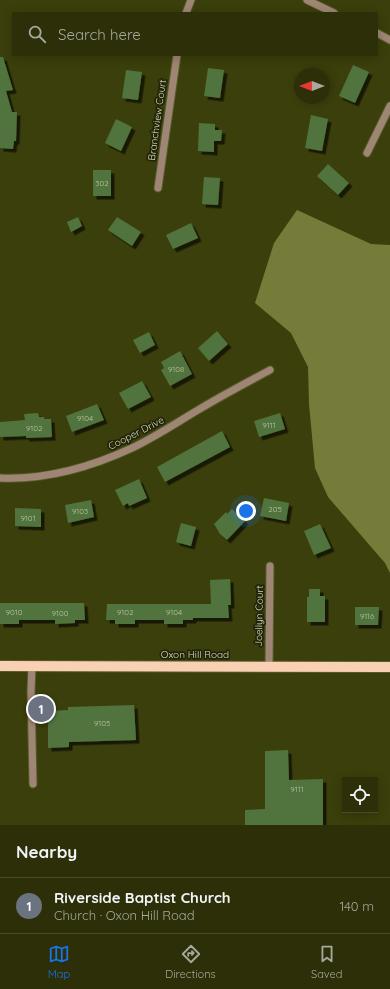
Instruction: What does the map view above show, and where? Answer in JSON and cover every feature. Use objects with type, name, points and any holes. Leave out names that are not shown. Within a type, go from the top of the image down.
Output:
[{"type":"main road","name":"Oxon Hill Road","points":[[0,666],[390,666]]},
{"type":"street","points":[[186,12],[190,0]]},
{"type":"street","points":[[307,0],[332,12]]},
{"type":"street","points":[[378,34],[390,40]]},
{"type":"street","name":"Branchview Court","points":[[158,188],[177,56]]},
{"type":"street","points":[[367,153],[390,106]]},
{"type":"street","name":"Cooper Drive","points":[[0,478],[17,479],[55,474],[106,459],[133,448],[223,395],[270,370]]},
{"type":"street","name":"Joellyn Court","points":[[269,666],[270,566]]},
{"type":"street","points":[[32,666],[31,691],[33,784]]},
{"type":"green space","points":[[297,210],[371,244],[390,245],[390,573],[385,563],[328,497],[315,468],[309,404],[308,367],[291,333],[255,303],[274,243]]},
{"type":"building","points":[[0,57],[3,57],[13,90],[6,91],[12,112],[17,112],[16,141],[14,141],[13,149],[0,148]]},
{"type":"building","points":[[353,65],[369,72],[355,103],[339,96]]},
{"type":"building","points":[[208,68],[224,70],[220,98],[204,96]]},
{"type":"building","points":[[126,70],[142,72],[138,100],[122,98]]},
{"type":"building","points":[[311,115],[328,119],[322,151],[305,148]]},
{"type":"building","points":[[116,119],[132,127],[121,151],[105,143]]},
{"type":"building","points":[[199,123],[215,124],[215,130],[222,130],[221,141],[214,141],[214,152],[198,151]]},
{"type":"building","points":[[328,164],[349,183],[338,195],[317,176]]},
{"type":"building","points":[[93,170],[111,170],[111,196],[93,196]]},
{"type":"building","points":[[204,177],[220,178],[218,205],[202,204]]},
{"type":"building","points":[[78,217],[82,226],[71,232],[67,222]]},
{"type":"building","points":[[117,217],[141,232],[132,246],[108,230]]},
{"type":"building","points":[[191,223],[198,238],[173,249],[166,235]]},
{"type":"building","points":[[217,331],[228,344],[209,361],[198,348]]},
{"type":"building","points":[[149,332],[155,345],[140,353],[133,340]]},
{"type":"building","points":[[180,351],[192,374],[170,386],[161,370],[164,368],[161,362]]},
{"type":"building","points":[[142,381],[151,397],[128,409],[119,393]]},
{"type":"building","points":[[97,404],[104,420],[72,432],[66,416]]},
{"type":"building","points":[[38,413],[39,417],[51,419],[52,437],[0,437],[0,422],[25,420],[24,414]]},
{"type":"building","points":[[280,413],[285,429],[259,437],[254,421]]},
{"type":"building","points":[[222,431],[230,447],[165,482],[157,467]]},
{"type":"building","points":[[139,479],[147,498],[129,506],[128,503],[123,506],[115,490]]},
{"type":"building","points":[[264,498],[289,503],[286,521],[260,516]]},
{"type":"building","points":[[91,500],[94,517],[68,523],[65,505]]},
{"type":"building","points":[[15,508],[41,509],[41,527],[15,526]]},
{"type":"building","points":[[232,509],[245,521],[227,540],[220,534],[214,524],[226,512],[227,514]]},
{"type":"building","points":[[181,523],[196,527],[191,546],[176,542]]},
{"type":"building","points":[[320,524],[331,548],[314,555],[304,531]]},
{"type":"building","points":[[230,579],[231,605],[228,605],[229,618],[193,618],[193,620],[183,620],[183,624],[164,624],[164,620],[135,620],[135,624],[115,624],[115,620],[106,620],[107,604],[211,604],[210,580]]},
{"type":"building","points":[[309,589],[320,589],[320,596],[325,596],[325,622],[307,622],[307,597],[309,597]]},
{"type":"building","points":[[0,603],[84,603],[85,620],[75,620],[75,623],[55,624],[55,620],[19,620],[19,624],[0,624]]},
{"type":"building","points":[[355,607],[379,607],[378,625],[355,625]]},
{"type":"building","points":[[134,705],[136,740],[69,742],[69,747],[48,748],[48,711],[68,710],[68,707]]},
{"type":"building","points":[[288,750],[289,780],[323,779],[323,825],[245,825],[245,810],[265,809],[265,751]]},
{"type":"place","name":"Riverside Baptist Church","points":[[41,709]]}]
